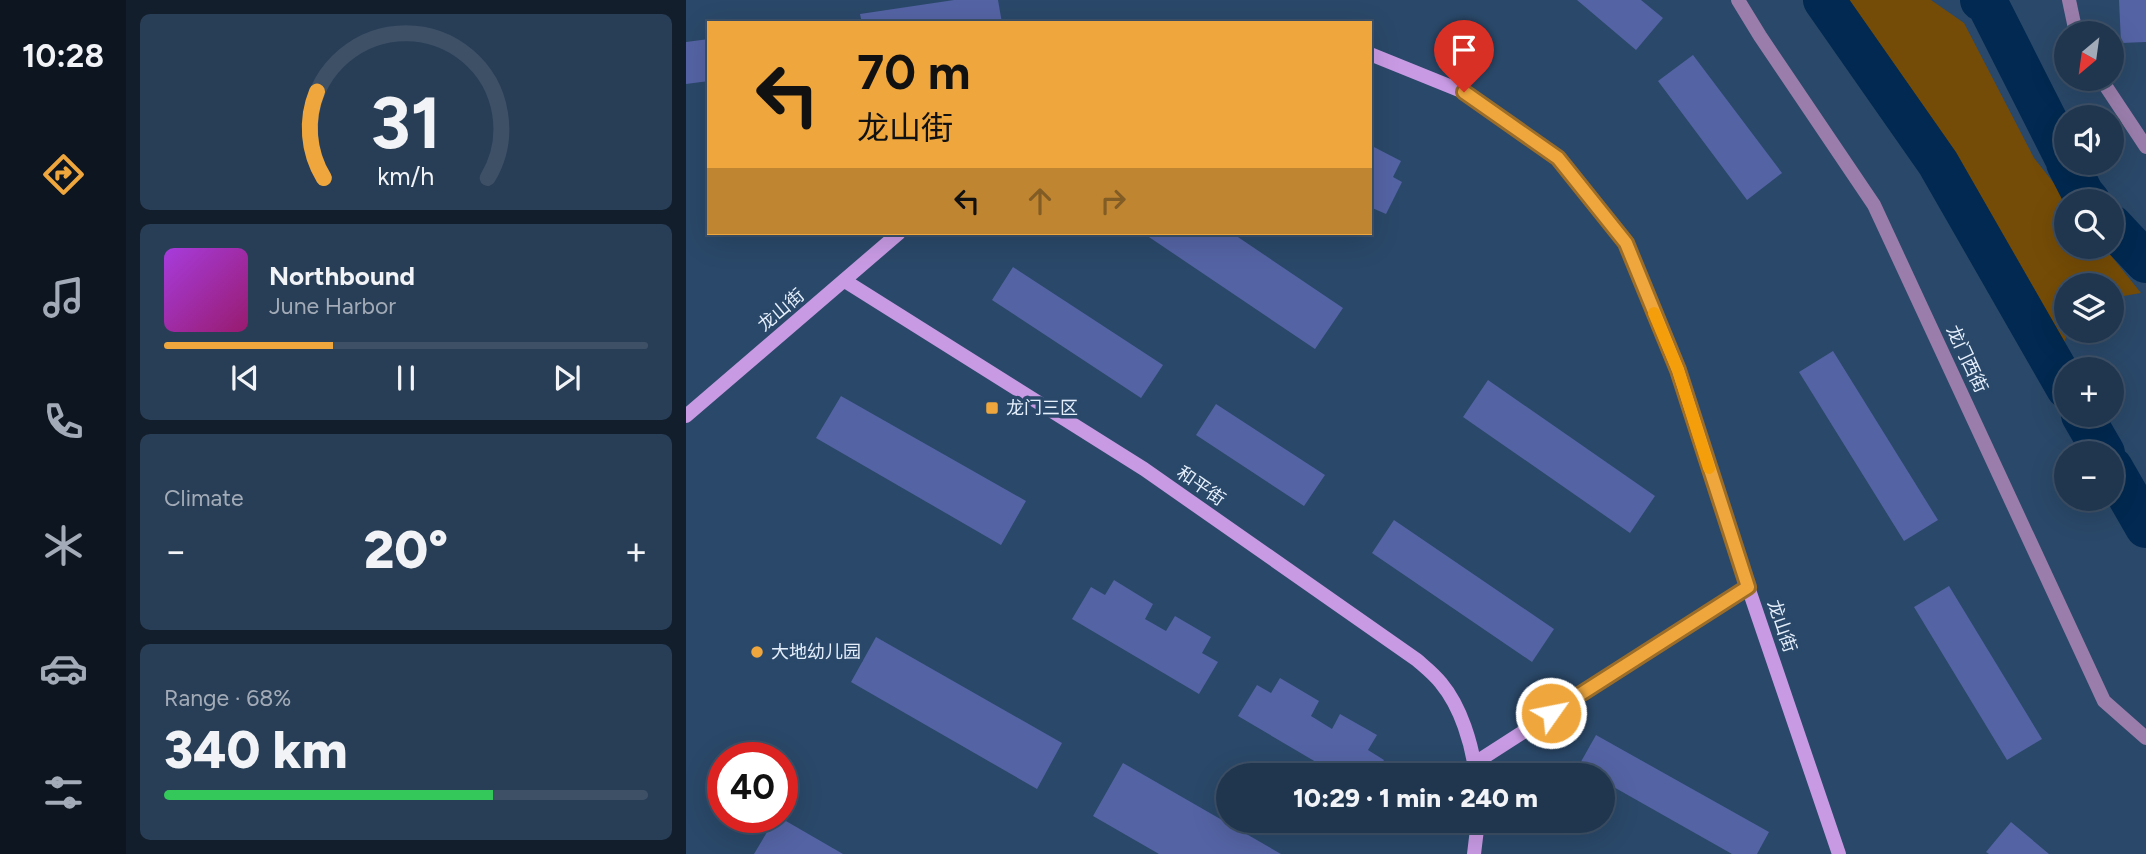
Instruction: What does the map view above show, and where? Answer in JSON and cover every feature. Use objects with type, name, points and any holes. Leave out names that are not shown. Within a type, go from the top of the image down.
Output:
[{"type":"street","name":"龙门西街","points":[[1738,0],[1874,205],[2104,701],[2146,737]]},
{"type":"street","points":[[2069,0],[2073,21]]},
{"type":"street","name":"龙山街","points":[[1372,55],[1464,92],[1558,158],[1626,243],[1678,370],[1839,854]]},
{"type":"street","points":[[2109,91],[2146,147]]},
{"type":"street","name":"龙山街","points":[[686,416],[897,235]]},
{"type":"street","name":"和平街","points":[[845,281],[1144,469],[1417,660],[1441,682],[1458,707],[1474,763]]},
{"type":"street","points":[[1485,763],[1748,587]]},
{"type":"street","points":[[1474,854],[1477,833]]},
{"type":"shaded area","points":[[1845,0],[1931,0],[1964,23],[2034,158],[2059,189],[2054,189],[2054,259],[2114,259],[2141,293],[2124,296],[2124,273],[2054,273],[2054,340],[1935,129]]},
{"type":"shaded area","points":[[2055,343],[2064,343],[2060,351]]},
{"type":"building","points":[[954,0],[998,0],[1002,21],[862,21],[860,14]]},
{"type":"building","points":[[1577,0],[1641,0],[1663,18],[1636,50]]},
{"type":"building","points":[[2119,0],[2146,0],[2146,42],[2124,43],[2124,21],[2120,21]]},
{"type":"building","points":[[707,39],[707,81],[686,84],[686,42]]},
{"type":"building","points":[[1693,55],[1782,173],[1747,200],[1658,81]]},
{"type":"building","points":[[1372,146],[1401,161],[1393,177],[1402,182],[1386,214],[1372,208]]},
{"type":"building","points":[[1146,235],[1235,235],[1343,308],[1315,349]]},
{"type":"building","points":[[1013,267],[1163,365],[1141,398],[992,300]]},
{"type":"building","points":[[1833,351],[1938,520],[1904,541],[1799,372]]},
{"type":"building","points":[[1488,380],[1655,496],[1630,533],[1463,417]]},
{"type":"building","points":[[841,396],[1026,501],[1001,545],[816,438]]},
{"type":"building","points":[[1216,404],[1325,475],[1304,506],[1196,435]]},
{"type":"building","points":[[1394,520],[1554,629],[1532,662],[1372,553]]},
{"type":"building","points":[[1114,580],[1153,604],[1145,619],[1166,631],[1175,616],[1211,637],[1202,653],[1218,662],[1199,694],[1072,619],[1091,587],[1105,595]]},
{"type":"building","points":[[1949,586],[2042,739],[2007,760],[1914,607]]},
{"type":"building","points":[[876,637],[1062,743],[1037,789],[851,682]]},
{"type":"building","points":[[1280,678],[1319,701],[1311,716],[1332,729],[1340,714],[1377,735],[1368,750],[1384,760],[1382,763],[1318,763],[1238,716],[1257,685],[1271,693]]},
{"type":"building","points":[[1596,735],[1769,832],[1757,854],[1732,854],[1615,788],[1615,763],[1580,763]]},
{"type":"building","points":[[1123,763],[1216,817],[1216,833],[1245,833],[1281,854],[1159,854],[1093,816]]},
{"type":"building","points":[[2011,822],[2049,854],[1986,852]]},
{"type":"building","points":[[798,828],[843,854],[754,854],[766,833],[798,833]]},
{"type":"waterway","points":[[1824,0],[1938,163],[2054,365]]},
{"type":"waterway","points":[[1981,0],[1987,3],[2054,135]]},
{"type":"waterway","points":[[2073,175],[2080,189]]},
{"type":"waterway","points":[[2124,239],[2146,262]]},
{"type":"waterway","points":[[2089,427],[2097,441]]},
{"type":"waterway","points":[[2124,489],[2146,527]]},
{"type":"slow traffic","points":[[1654,313],[1678,370],[1709,468]]},
{"type":"place","name":"龙门三区","points":[[992,408]]},
{"type":"place","name":"大地幼儿园","points":[[757,652]]},
{"type":"route","points":[[1464,92],[1558,158],[1626,243],[1678,370],[1748,587],[1551,713]]}]
